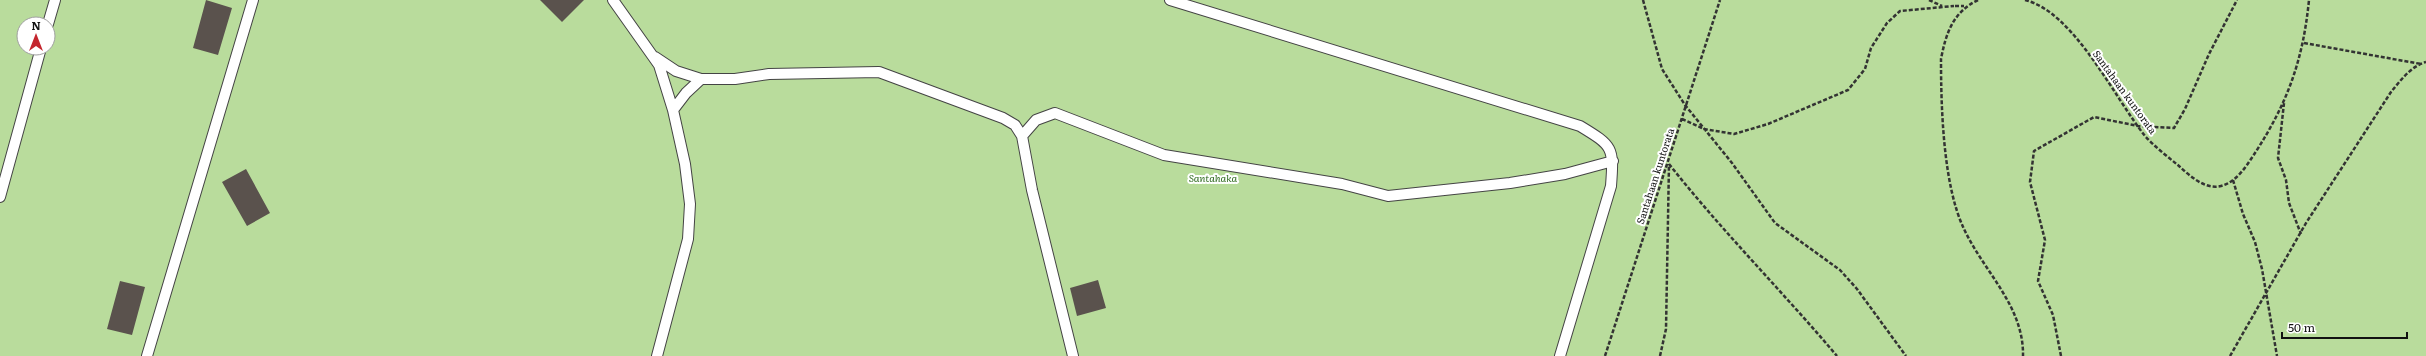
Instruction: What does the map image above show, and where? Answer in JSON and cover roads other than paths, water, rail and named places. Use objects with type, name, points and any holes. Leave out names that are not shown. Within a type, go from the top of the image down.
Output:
[{"type":"lane","points":[[50,16],[54,0]]},
{"type":"lane","points":[[147,356],[253,0]]},
{"type":"lane","points":[[612,0],[658,65],[673,110],[685,164],[690,204],[688,239],[657,356]]},
{"type":"lane","points":[[1170,0],[1580,126],[1606,142],[1613,161],[1611,186],[1560,356]]},
{"type":"lane","points":[[652,55],[676,71],[701,80],[735,79],[769,74],[879,72],[1003,118],[1015,125],[1022,136],[1032,190],[1073,356]]},
{"type":"lane","points":[[0,197],[39,56]]},
{"type":"lane","points":[[673,110],[686,93],[701,80]]},
{"type":"lane","points":[[1022,136],[1036,120],[1055,113],[1164,155],[1342,184],[1388,196],[1510,183],[1564,174],[1613,161]]},
{"type":"park label","name":"Santahaka","points":[[1213,178]]}]
